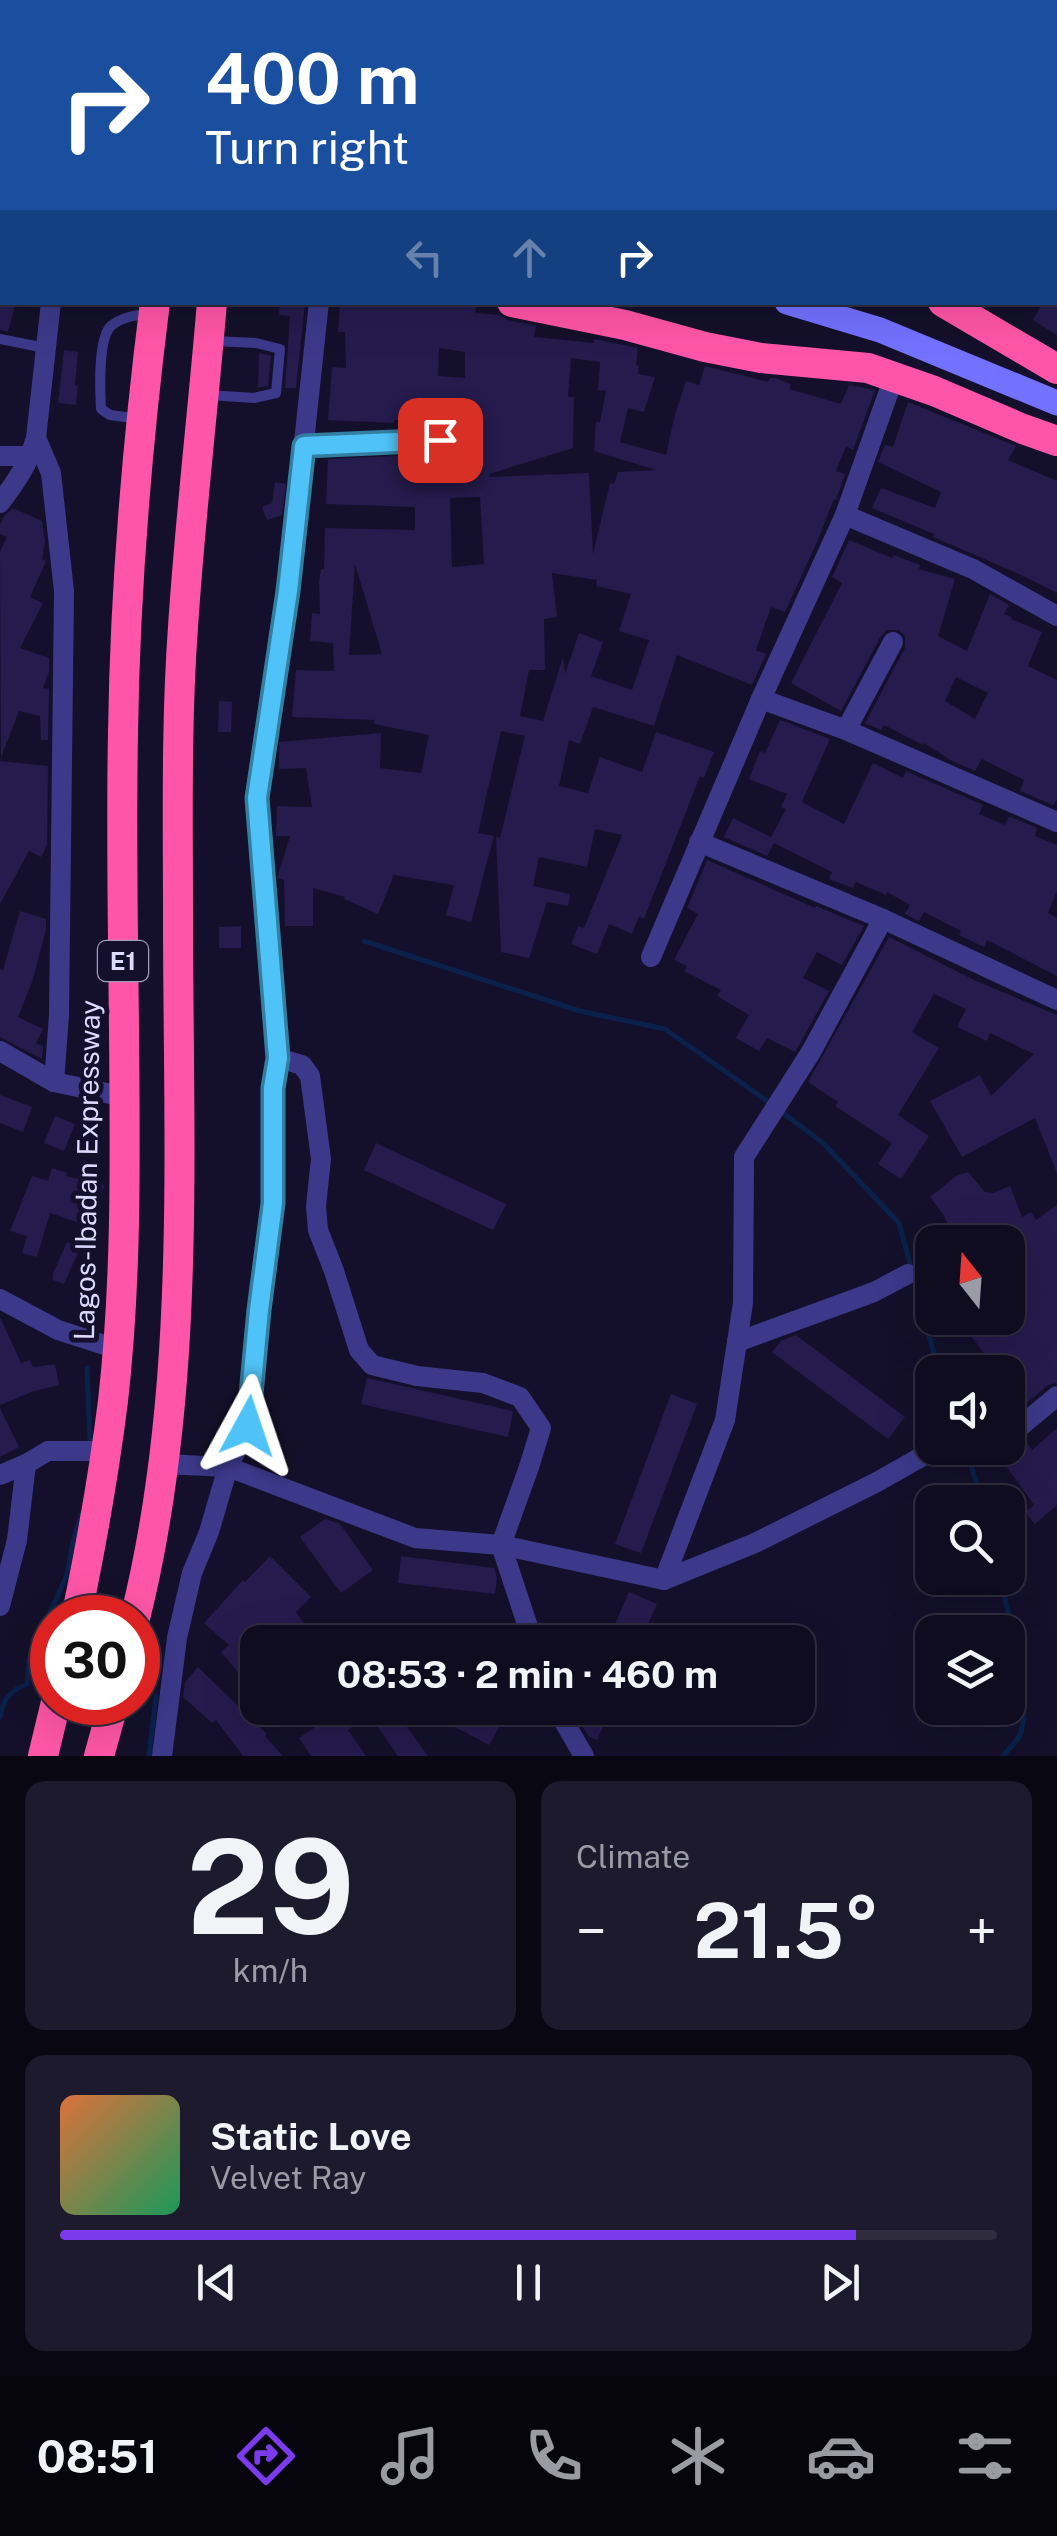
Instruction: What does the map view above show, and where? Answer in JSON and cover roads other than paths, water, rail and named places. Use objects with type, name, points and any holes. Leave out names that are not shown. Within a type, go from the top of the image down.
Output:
[{"type":"highway","name":"E1","points":[[141,1595],[163,1464],[174,1334],[180,1197],[178,896],[182,631],[212,305]]},
{"type":"highway","points":[[527,305],[762,358],[868,368],[1057,440]]},
{"type":"highway","points":[[948,305],[1057,369]]},
{"type":"highway","name":"Lagos-Ibadan Expressway","points":[[81,1595],[113,1400],[117,1349],[126,1160],[126,635],[141,419],[154,307]]},
{"type":"highway","points":[[43,1756],[50,1725]]},
{"type":"highway","points":[[99,1756],[108,1725]]},
{"type":"main road","points":[[797,305],[880,330],[1057,403]]},
{"type":"street","points":[[0,504],[18,480],[33,447],[51,305]]},
{"type":"street","points":[[162,1756],[177,1638],[188,1590],[228,1466],[248,1426],[273,1203],[273,1088],[278,1058],[257,798],[288,591],[318,305]]},
{"type":"street","points":[[651,957],[844,516],[894,377]]},
{"type":"street","points":[[304,446],[440,440]]},
{"type":"street","points":[[0,456],[33,447]]},
{"type":"street","points":[[33,447],[50,473],[64,591],[59,1016],[54,1082]]},
{"type":"street","points":[[844,516],[972,569],[1057,616]]},
{"type":"street","points":[[846,730],[892,642]]},
{"type":"street","points":[[761,700],[846,730],[1057,822]]},
{"type":"street","points":[[699,842],[883,918],[1057,1000]]},
{"type":"street","points":[[664,1580],[725,1420],[744,1303],[744,1156],[811,1052],[883,918]]},
{"type":"street","points":[[0,1050],[54,1082],[125,1097]]},
{"type":"street","points":[[278,1058],[302,1064],[310,1076],[321,1159],[316,1206],[318,1230],[359,1350],[372,1365],[417,1376],[483,1384],[520,1398],[541,1428],[500,1545],[527,1625]]},
{"type":"street","points":[[737,1342],[874,1292],[908,1274]]},
{"type":"street","points":[[0,1298],[58,1330],[117,1349]]},
{"type":"street","points":[[1025,1422],[1057,1396]]},
{"type":"street","points":[[0,1475],[48,1451],[105,1451]]},
{"type":"street","points":[[163,1464],[228,1466],[415,1538],[500,1545],[664,1580],[755,1544],[915,1461]]},
{"type":"street","points":[[0,1606],[16,1540],[26,1464]]},
{"type":"street","points":[[566,1725],[584,1756]]},
{"type":"lane","points":[[141,419],[110,415],[101,409],[104,335],[112,325],[154,307]]},
{"type":"lane","points":[[0,339],[46,348]]},
{"type":"lane","points":[[202,395],[254,398],[276,393],[280,348],[209,341]]},
{"type":"waterway","points":[[364,941],[580,1011],[665,1029],[770,1103]]},
{"type":"waterway","points":[[778,1109],[823,1143],[899,1223],[934,1355]]},
{"type":"waterway","points":[[87,1368],[90,1445]]},
{"type":"waterway","points":[[971,1465],[977,1485]]},
{"type":"waterway","points":[[0,1717],[8,1696],[27,1684],[29,1659],[67,1575],[81,1515]]},
{"type":"waterway","points":[[1003,1756],[1019,1737],[1024,1703],[1004,1595]]},
{"type":"waterway","points":[[149,1756],[153,1725]]}]
